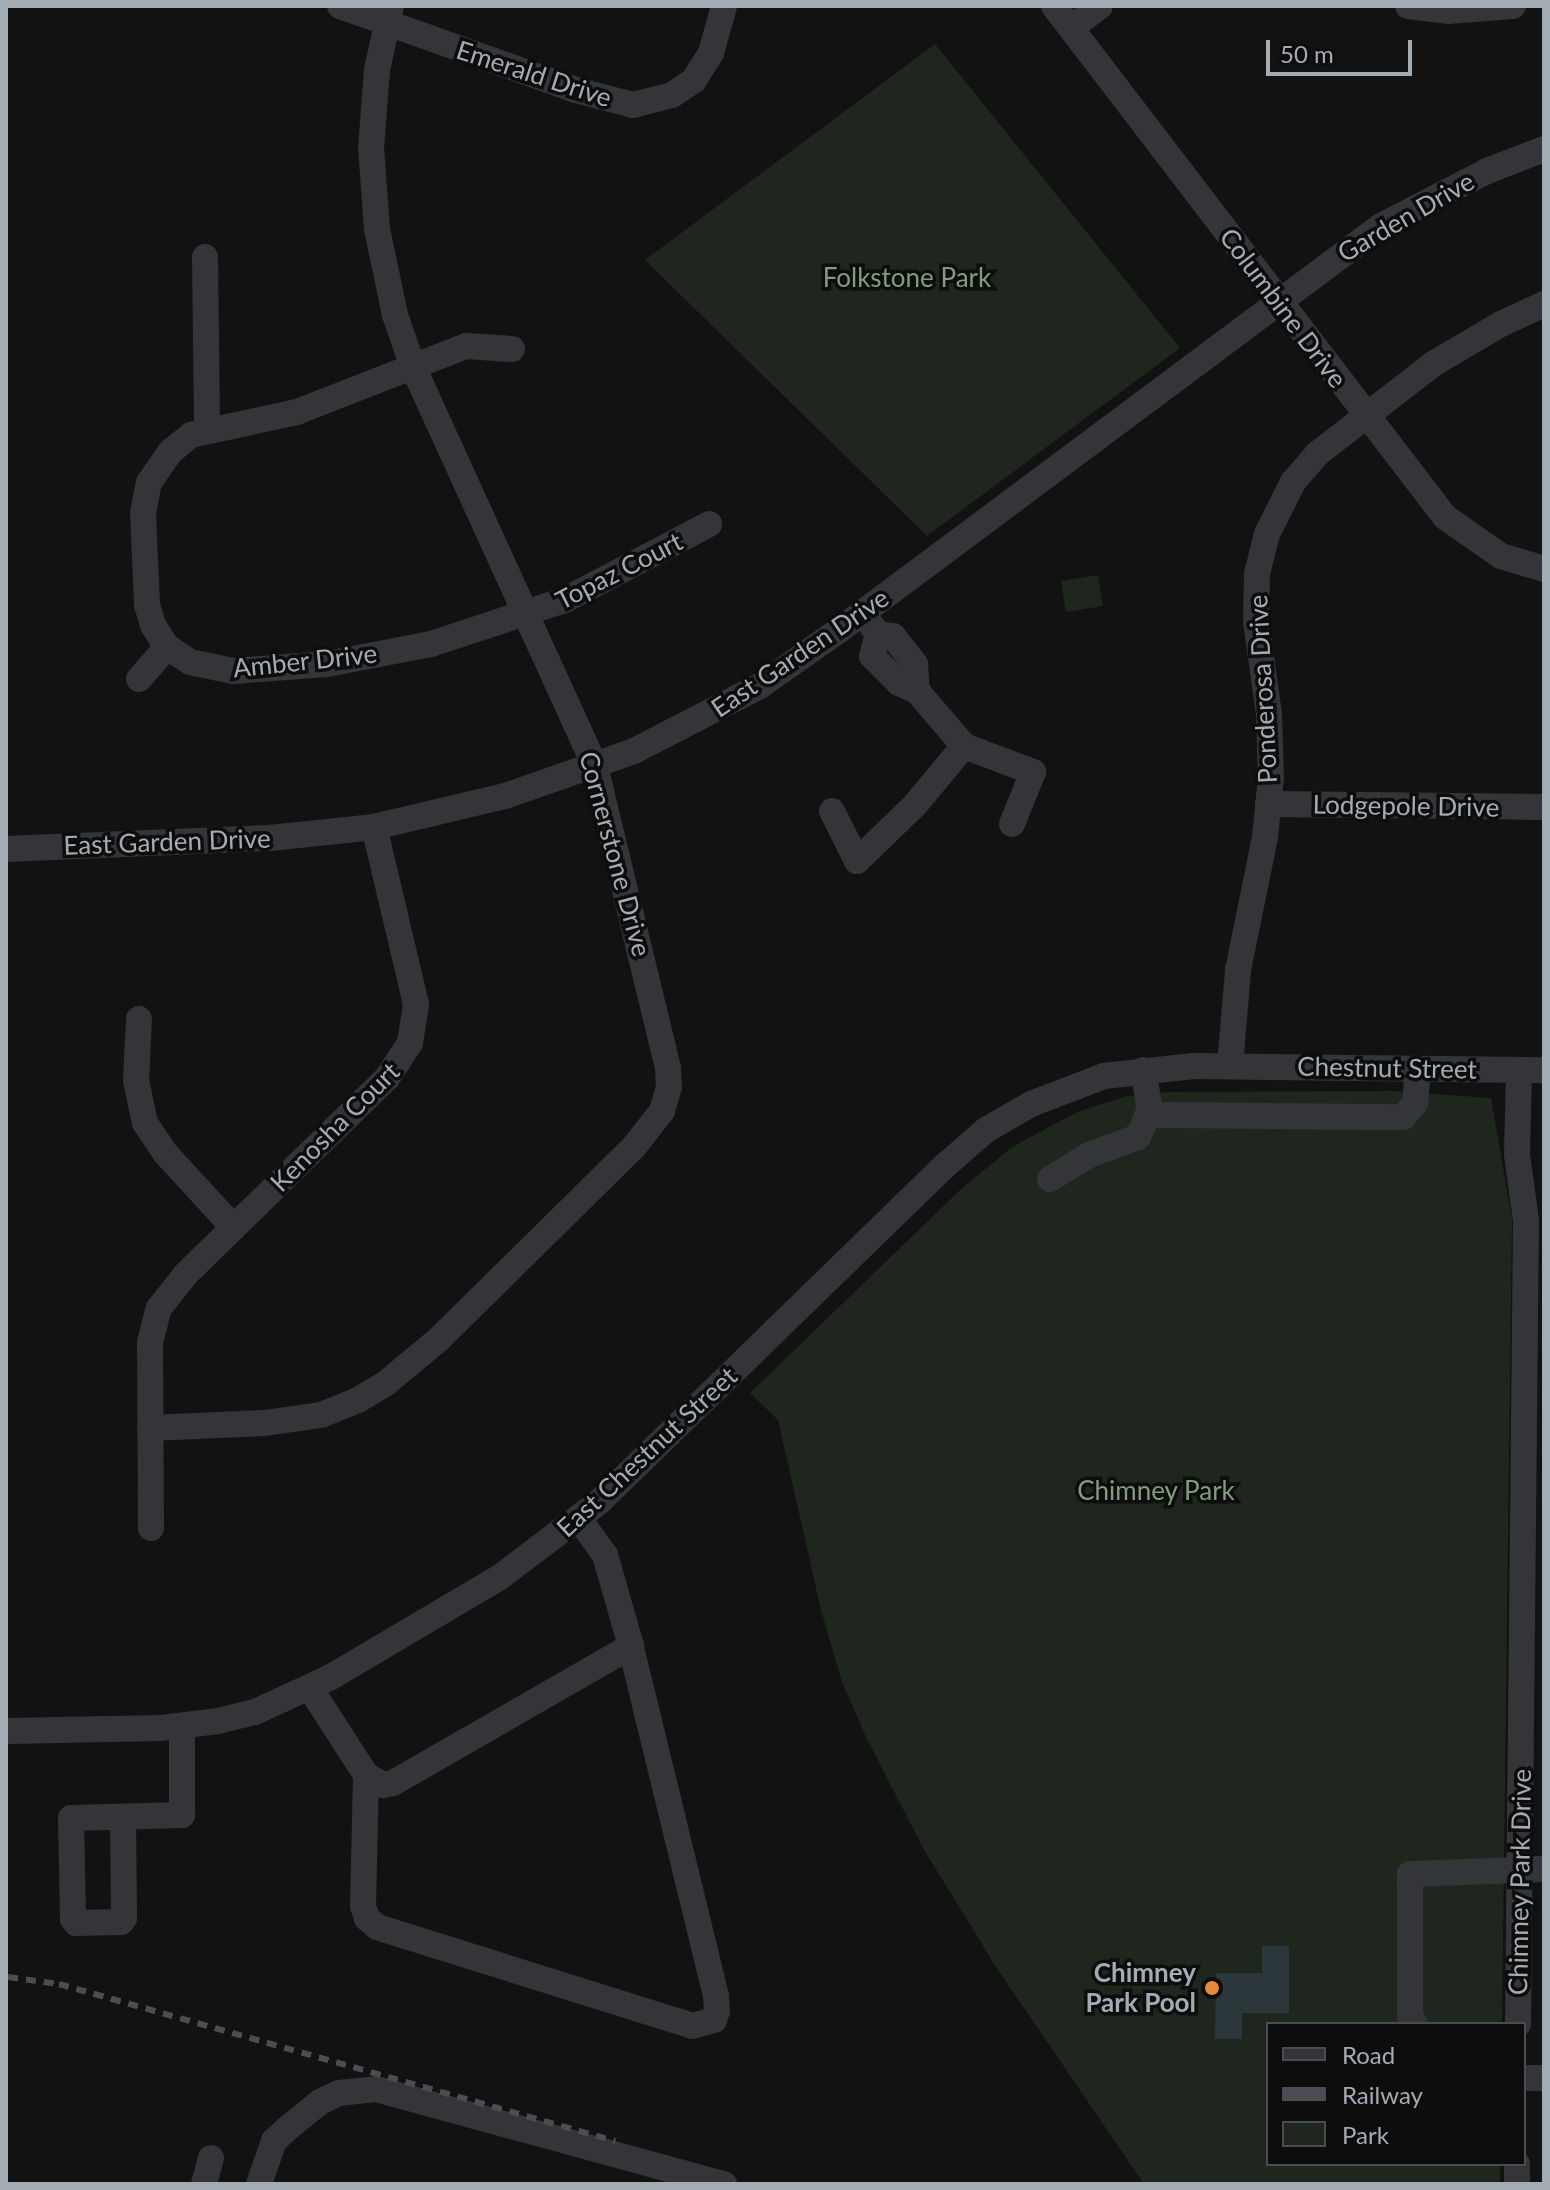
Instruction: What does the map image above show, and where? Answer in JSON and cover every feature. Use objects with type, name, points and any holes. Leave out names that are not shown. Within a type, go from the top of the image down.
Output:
[{"type":"street","name":"Emerald Drive","points":[[340,6],[389,14],[576,90],[633,105],[672,95],[694,80],[711,53],[724,6]]},
{"type":"street","name":"Columbine Drive","points":[[1054,6],[1277,302],[1445,517],[1501,556],[1544,569]]},
{"type":"street","points":[[1071,28],[1100,6]]},
{"type":"street","points":[[1408,6],[1448,11],[1513,6]]},
{"type":"street","name":"Cornerstone Drive","points":[[150,1428],[265,1423],[310,1417],[339,1409],[385,1384],[439,1339],[654,1124],[669,1087],[668,1068],[595,766],[413,367],[385,274],[373,190],[374,99],[389,14]]},
{"type":"street","name":"Garden Drive","points":[[1277,302],[1331,260],[1407,211],[1487,171],[1544,149]]},
{"type":"street","points":[[205,257],[207,429]]},
{"type":"street","name":"East Garden Drive","points":[[6,849],[284,837],[374,827],[505,796],[595,766],[718,710],[870,624],[1277,302]]},
{"type":"street","name":"Ponderosa Drive","points":[[1230,1066],[1238,970],[1268,804],[1269,714],[1256,622],[1257,574],[1262,550],[1293,482],[1317,454],[1457,349],[1544,304]]},
{"type":"street","points":[[139,679],[167,647],[153,625],[145,593],[146,492],[156,469],[171,451],[191,435],[207,429],[297,412],[466,346],[512,349]]},
{"type":"street","name":"Topaz Court","points":[[527,615],[598,585],[709,524]]},
{"type":"street","name":"Amber Drive","points":[[167,647],[190,662],[215,669],[260,670],[327,664],[417,647],[527,615]]},
{"type":"street","points":[[870,624],[872,656],[899,683],[917,691],[964,746],[1033,772],[1012,824]]},
{"type":"street","points":[[832,811],[857,861],[915,805],[964,746]]},
{"type":"street","name":"Lodgepole Drive","points":[[1268,804],[1544,807]]},
{"type":"street","name":"Kenosha Court","points":[[151,1528],[150,1343],[159,1308],[186,1274],[387,1078],[410,1043],[416,1004],[374,827]]},
{"type":"street","points":[[139,1019],[136,1080],[145,1123],[166,1154],[234,1228]]},
{"type":"street","name":"Chestnut Street","points":[[1230,1066],[1531,1070]]},
{"type":"street","name":"East Chestnut Street","points":[[6,1731],[182,1726],[255,1712],[310,1688],[500,1577],[579,1519],[986,1130],[1031,1104],[1077,1085],[1143,1070],[1230,1066]]},
{"type":"street","points":[[1150,1109],[1159,1115],[1403,1117],[1415,1103],[1418,1069]]},
{"type":"street","points":[[1050,1179],[1089,1155],[1138,1137],[1150,1109],[1143,1070]]},
{"type":"street","name":"Chimney Park Drive","points":[[1518,2022],[1531,1869],[1535,1276],[1517,1154],[1531,1070]]},
{"type":"street","points":[[366,1775],[363,1906],[367,1918],[377,1927],[692,2026],[714,2020],[716,1996],[631,1646],[605,1555],[579,1519]]},
{"type":"street","points":[[310,1688],[366,1775],[373,1782],[393,1783],[631,1646]]},
{"type":"street","points":[[123,1817],[123,1920],[75,1922],[71,1818],[182,1815],[182,1726]]},
{"type":"street","points":[[1414,2022],[1410,2016],[1410,1874],[1531,1869]]},
{"type":"street","points":[[259,2184],[274,2141],[296,2121],[339,2093],[376,2089],[724,2184]]},
{"type":"street","points":[[204,2184],[211,2158]]},
{"type":"green space","name":"Folkstone Park","points":[[935,44],[1180,348],[927,536],[645,260]]},
{"type":"green space","points":[[1098,575],[1103,606],[1066,612],[1061,581]]},
{"type":"green space","name":"Chimney Park","points":[[1392,1091],[1491,1098],[1512,1219],[1502,2022],[1266,2022],[1266,2166],[1500,2166],[1500,2184],[1144,2184],[996,1967],[923,1848],[866,1737],[842,1682],[821,1610],[778,1420],[750,1393],[960,1190],[1012,1147],[1077,1112],[1127,1096],[1170,1092]]},
{"type":"shaded area","points":[[1262,1946],[1289,1946],[1289,2013],[1242,2013],[1242,2039],[1215,2039],[1216,1973],[1262,1973]]},
{"type":"railway","points":[[8,1977],[59,1984],[615,2141]]},
{"type":"place","name":"Chimney Park Pool","points":[[1212,1988]]}]
